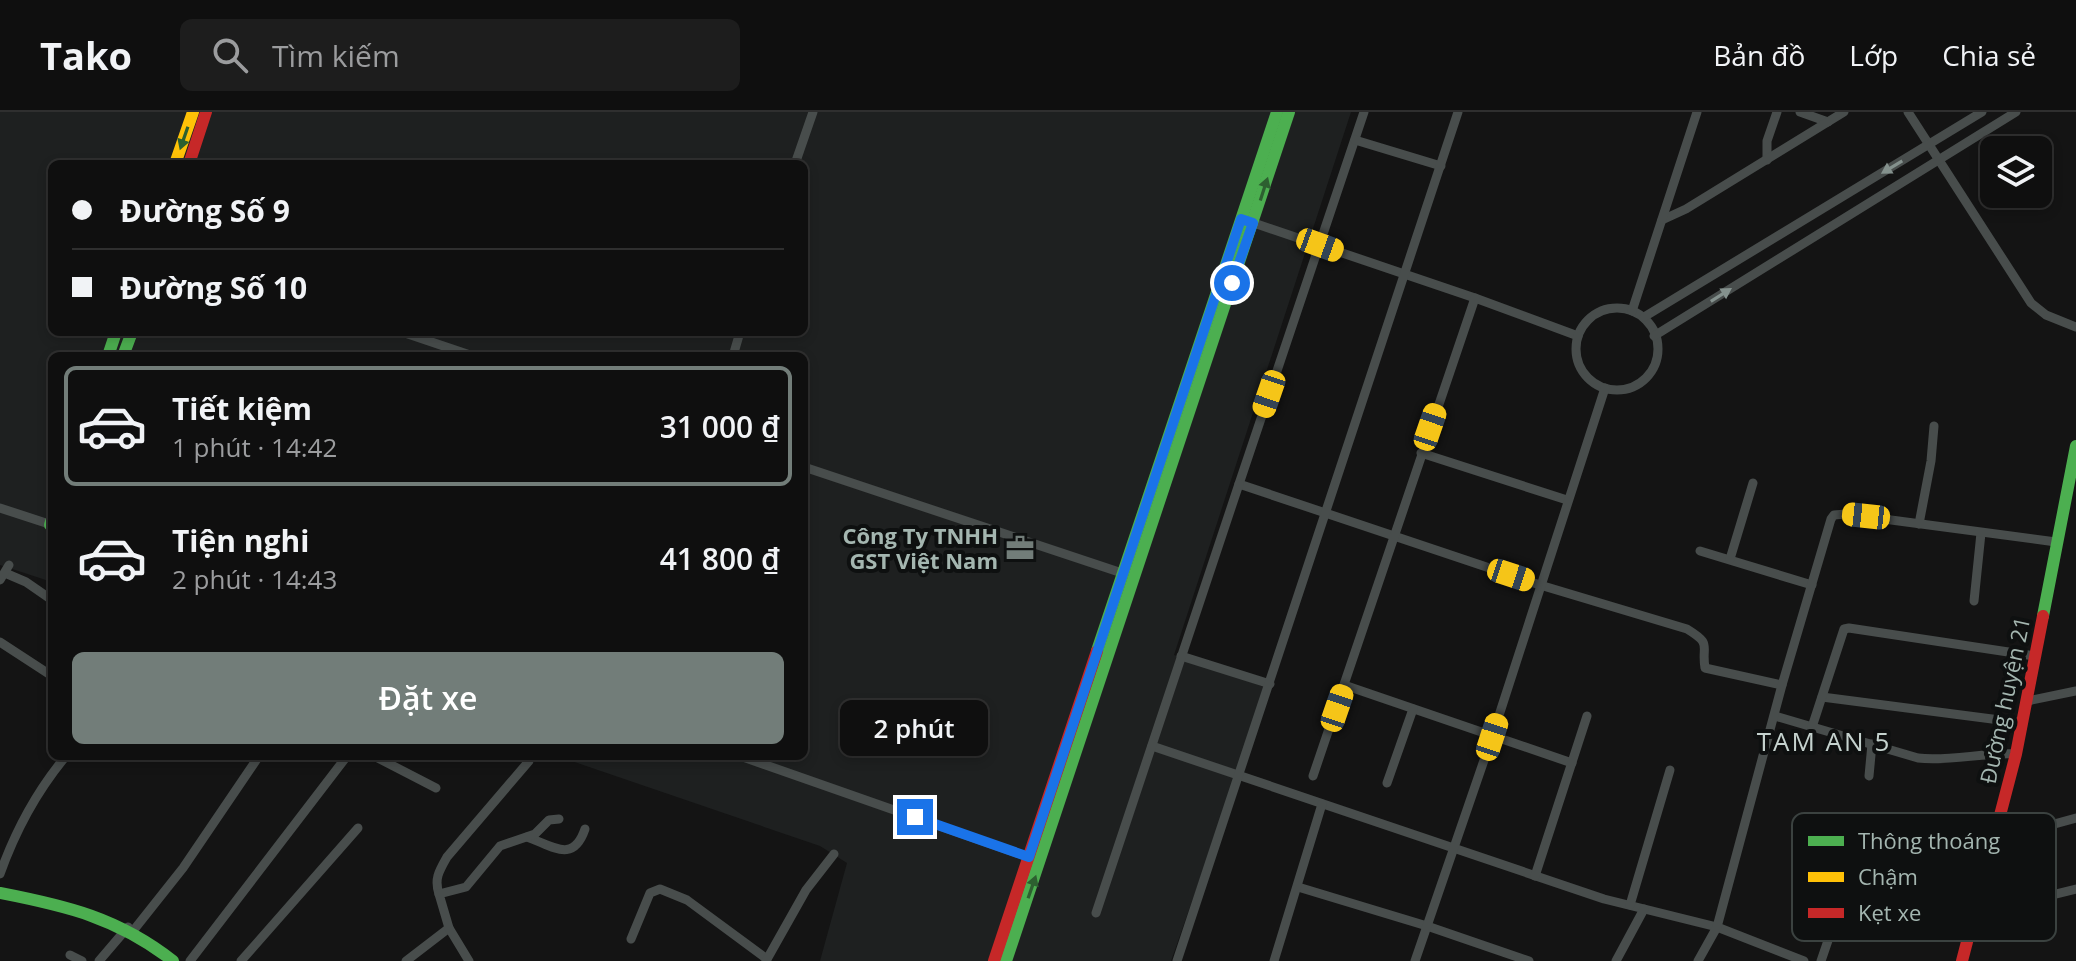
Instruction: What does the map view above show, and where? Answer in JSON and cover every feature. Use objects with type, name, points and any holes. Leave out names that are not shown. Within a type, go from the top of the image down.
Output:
[{"type":"street","points":[[176,160],[193,112]]},
{"type":"street","points":[[190,160],[206,112]]},
{"type":"street","points":[[796,160],[813,112]]},
{"type":"street","points":[[994,961],[1035,859],[1247,221],[1277,112]]},
{"type":"street","points":[[1006,961],[1122,573],[1289,112]]},
{"type":"street","points":[[1096,913],[1364,112]]},
{"type":"street","points":[[1177,961],[1458,112]]},
{"type":"street","points":[[1632,311],[1697,112]]},
{"type":"street","points":[[1767,160],[1767,141],[1777,112]]},
{"type":"street","points":[[1800,112],[1828,122]]},
{"type":"street","points":[[1662,220],[1686,209],[1844,112]]},
{"type":"street","points":[[1908,112],[2031,303],[2046,315],[2076,327]]},
{"type":"street","points":[[1644,317],[1982,112]]},
{"type":"street","points":[[1654,336],[2016,112]]},
{"type":"street","points":[[1355,140],[1441,166]]},
{"type":"street","points":[[1247,221],[1578,336]]},
{"type":"street","points":[[1313,776],[1475,298]]},
{"type":"street","points":[[1610,309],[1632,311],[1644,317],[1658,345],[1656,360],[1645,378],[1627,389],[1605,388],[1592,382],[1579,365],[1576,351],[1578,336],[1585,323],[1596,314],[1610,309]]},
{"type":"street","points":[[414,336],[461,352]]},
{"type":"street","points":[[1415,961],[1492,737],[1605,388]]},
{"type":"street","points":[[1919,524],[1934,426]]},
{"type":"street","name":"Đường huyện 21","points":[[2000,813],[2023,723],[2076,446]]},
{"type":"street","points":[[1421,453],[1567,500]]},
{"type":"street","points":[[808,468],[1122,573]]},
{"type":"street","points":[[1730,559],[1753,483]]},
{"type":"street","points":[[1239,484],[1540,585],[1687,629],[1704,639],[1707,645],[1705,668],[1782,685]]},
{"type":"street","points":[[0,508],[48,522]]},
{"type":"street","points":[[1698,961],[1717,927],[1782,685],[1834,515],[1846,514],[2056,542]]},
{"type":"street","points":[[1974,601],[1981,533]]},
{"type":"street","points":[[1700,551],[1812,585]]},
{"type":"street","points":[[5,573],[26,582],[48,597]]},
{"type":"street","points":[[1812,727],[1844,629],[2035,656]]},
{"type":"street","points":[[0,642],[48,673]]},
{"type":"street","points":[[1181,656],[1270,684]]},
{"type":"street","points":[[1344,685],[1572,763]]},
{"type":"street","points":[[2027,701],[2076,691]]},
{"type":"street","points":[[1822,697],[2023,723]]},
{"type":"street","points":[[1387,783],[1413,709]]},
{"type":"street","points":[[1535,876],[1587,716]]},
{"type":"street","points":[[1775,716],[1931,759],[2016,754]]},
{"type":"street","points":[[1869,776],[1872,744]]},
{"type":"street","points":[[1152,746],[1604,899],[1717,927],[1804,961]]},
{"type":"street","points":[[0,874],[23,817],[44,782],[63,760]]},
{"type":"street","points":[[99,961],[183,868],[256,760]]},
{"type":"street","points":[[190,961],[344,760]]},
{"type":"street","points":[[382,760],[436,788]]},
{"type":"street","points":[[751,760],[1035,859]]},
{"type":"street","points":[[469,961],[449,928],[436,883],[437,874],[447,857],[529,761]]},
{"type":"street","points":[[1630,905],[1670,770]]},
{"type":"street","points":[[1274,961],[1322,804]]},
{"type":"street","points":[[2056,824],[2076,818]]},
{"type":"street","points":[[439,894],[460,890],[500,846],[535,834],[549,820],[559,819]]},
{"type":"street","points":[[241,961],[358,828]]},
{"type":"street","points":[[527,837],[561,850],[570,850],[578,845],[585,829]]},
{"type":"street","points":[[631,939],[650,893],[660,889],[687,900],[767,960],[806,890],[834,854]]},
{"type":"street","points":[[1298,887],[1529,961]]},
{"type":"street","points":[[2056,894],[2076,889]]},
{"type":"street","points":[[0,893],[85,911],[131,929],[173,961]]},
{"type":"street","points":[[1616,961],[1644,909]]},
{"type":"street","points":[[406,961],[449,928]]},
{"type":"street","points":[[1821,961],[1828,941]]},
{"type":"street","name":"Đường huyện 21","points":[[1962,961],[1968,941]]},
{"type":"street","points":[[70,955],[82,961]]},
{"type":"shaded area","points":[[0,112],[1351,112],[1174,655],[1267,688],[1171,961],[820,961],[847,863],[820,846],[569,760],[808,760],[808,352],[48,352],[48,581],[0,565]]},
{"type":"traffic: fast","points":[[1097,651],[1277,112]]},
{"type":"traffic: fast","points":[[1006,961],[1289,112]]},
{"type":"traffic: fast","points":[[109,352],[115,336]]},
{"type":"traffic: fast","points":[[124,352],[130,336]]},
{"type":"traffic: fast","points":[[2043,616],[2076,446]]},
{"type":"traffic: fast","points":[[0,893],[70,909],[112,924],[153,946],[173,961]]},
{"type":"traffic: slow","points":[[176,160],[193,112]]},
{"type":"traffic: jam","points":[[190,160],[206,112]]},
{"type":"traffic: jam","points":[[2001,813],[2016,754],[2043,616]]},
{"type":"traffic: jam","points":[[994,961],[1097,651]]},
{"type":"traffic: jam","points":[[1962,961],[1967,941]]},
{"type":"place","name":"Công Ty TNHH GST Việt Nam","points":[[1020,548]]},
{"type":"district","name":"TAM AN 5","points":[[1824,741]]},
{"type":"route","points":[[915,817],[1029,857],[1241,219],[1253,223],[1232,283]]}]
